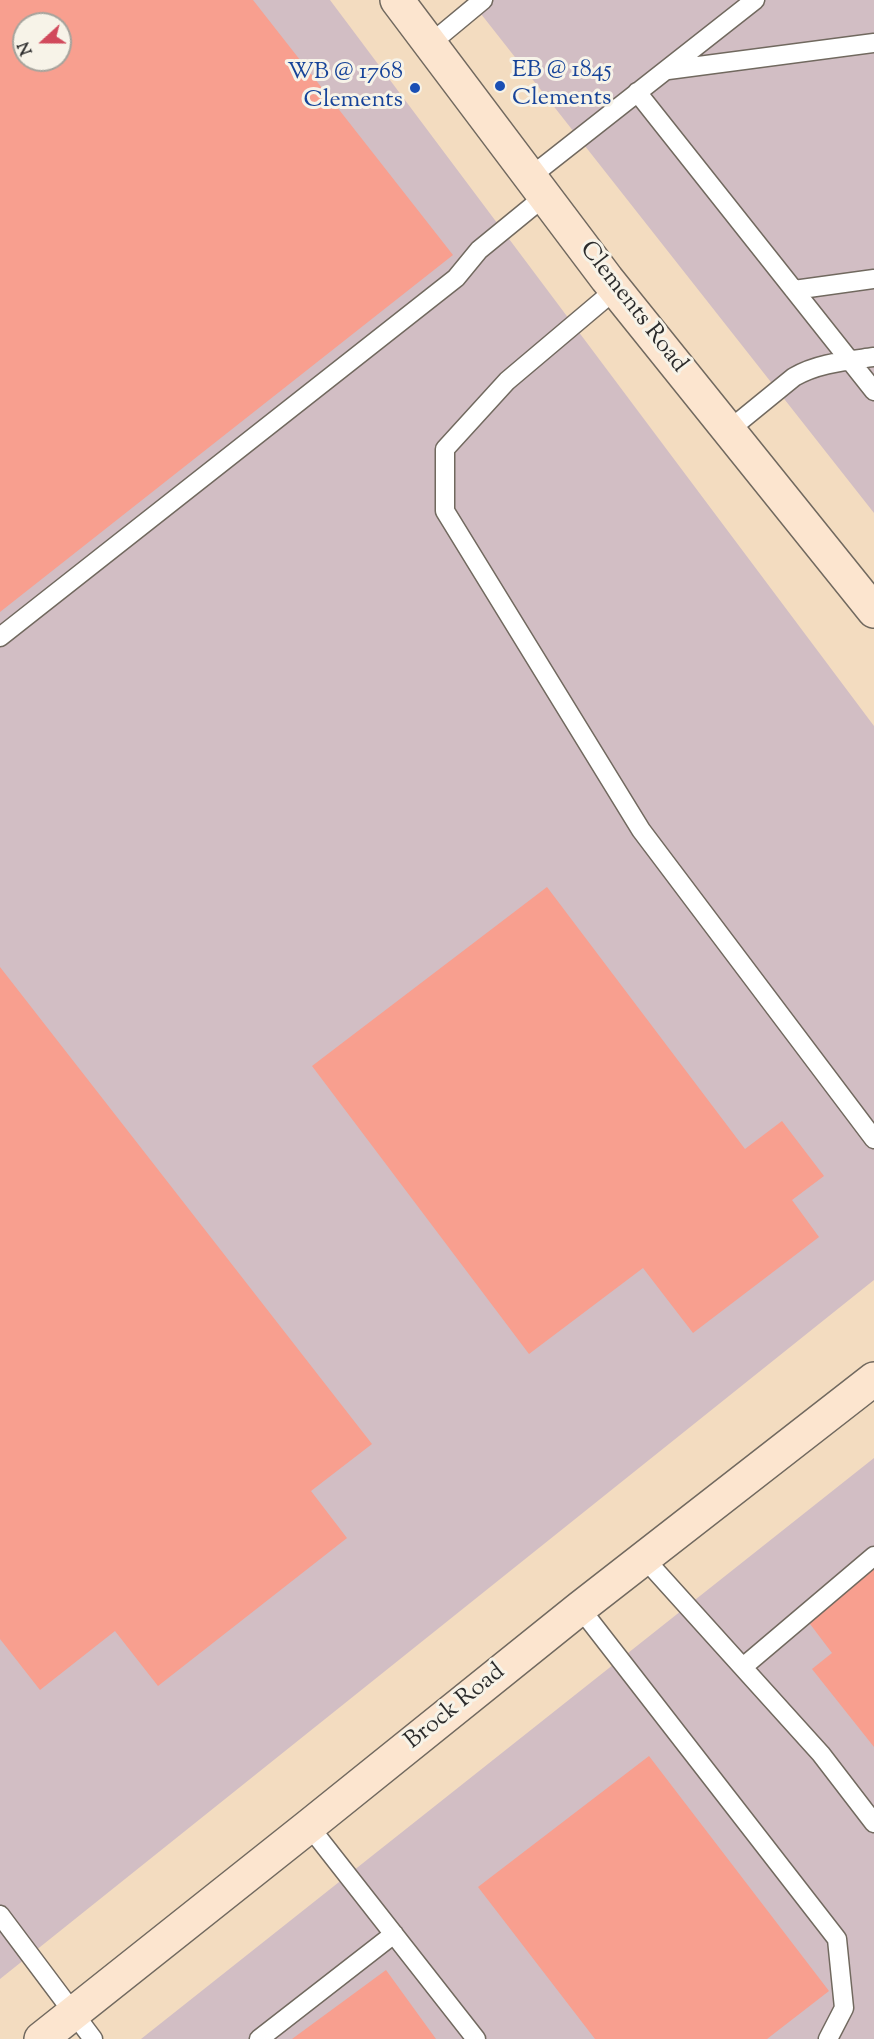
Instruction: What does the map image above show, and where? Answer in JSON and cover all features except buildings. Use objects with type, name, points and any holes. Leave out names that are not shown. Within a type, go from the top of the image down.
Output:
[{"type":"main road","name":"Clements Road","points":[[397,0],[616,289],[874,611]]},
{"type":"main road","name":"Brock Road","points":[[41,2039],[580,1608],[874,1379]]},
{"type":"lane","points":[[430,44],[483,0]]},
{"type":"lane","points":[[0,637],[456,278],[538,186],[637,92],[755,0]]},
{"type":"lane","points":[[666,70],[874,43]]},
{"type":"lane","points":[[637,92],[874,391]]},
{"type":"lane","points":[[794,290],[874,279]]},
{"type":"lane","points":[[616,289],[507,381],[445,449],[445,511],[641,830],[874,1139]]},
{"type":"lane","points":[[729,430],[794,377],[821,365],[874,357]]},
{"type":"lane","points":[[742,1667],[874,1556]]},
{"type":"lane","points":[[644,1558],[821,1754],[874,1823]]},
{"type":"lane","points":[[580,1608],[837,1939],[844,2008],[828,2039]]},
{"type":"lane","points":[[309,1826],[476,2039]]},
{"type":"lane","points":[[0,1915],[93,2039]]},
{"type":"lane","points":[[259,2039],[394,1934]]},
{"type":"shaded area","points":[[0,0],[330,0],[874,726],[874,1280],[0,1979]]},
{"type":"shaded area","points":[[470,0],[874,0],[874,513]]},
{"type":"shaded area","points":[[874,1458],[874,2039],[141,2039]]},
{"type":"place","name":"EB @ 1845 Clements","points":[[500,86]]},
{"type":"place","name":"WB @ 1768 Clements","points":[[415,88]]}]
